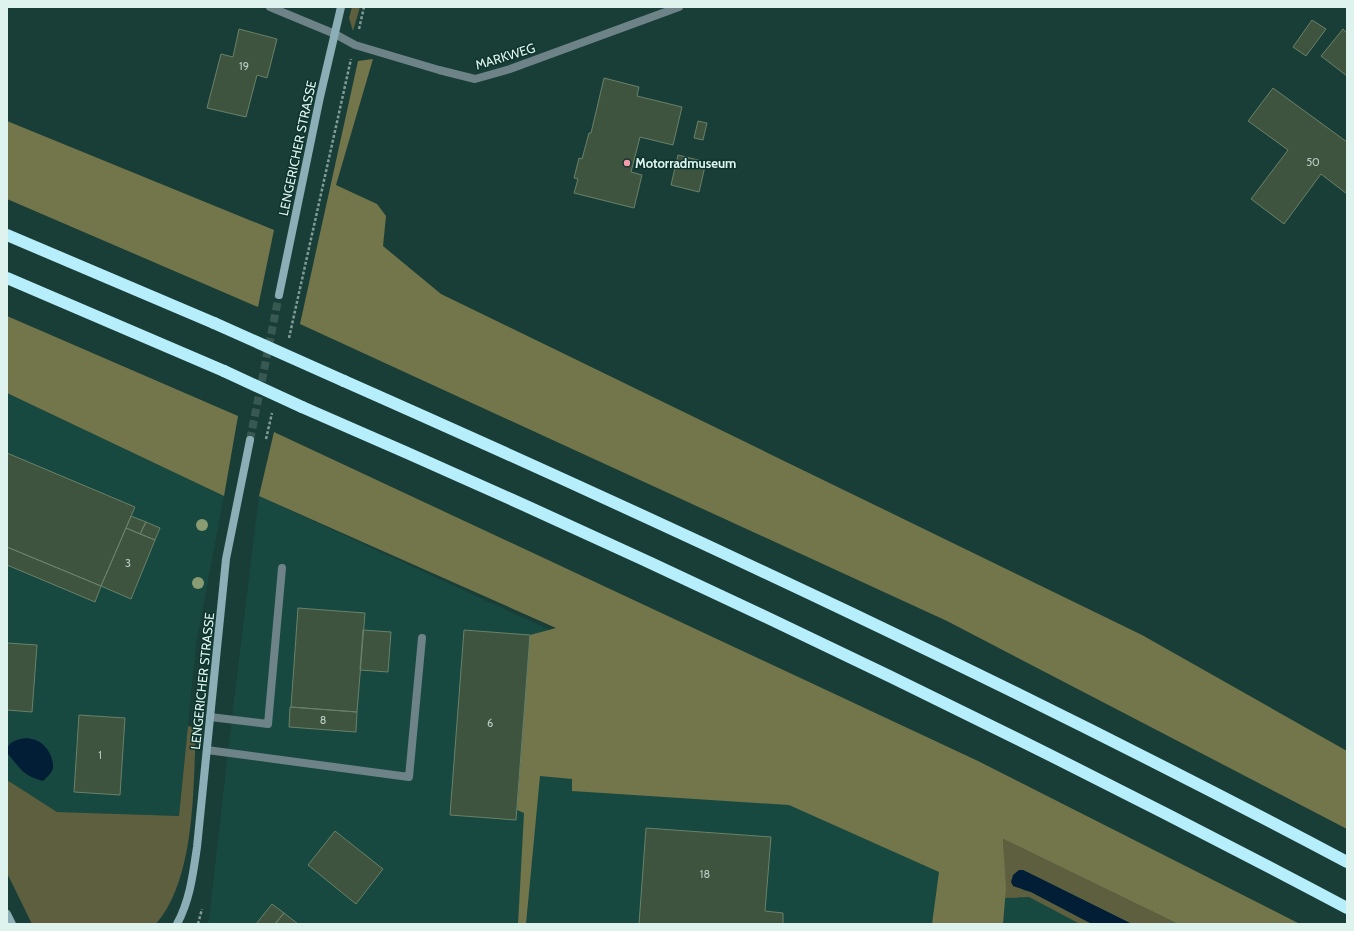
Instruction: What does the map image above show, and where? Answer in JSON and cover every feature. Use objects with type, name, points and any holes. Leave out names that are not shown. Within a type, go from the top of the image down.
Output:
[{"type":"highway","points":[[7,235],[214,323],[680,532],[948,659],[1347,862]]},
{"type":"highway","points":[[7,278],[224,371],[543,513],[804,634],[1060,760],[1347,908]]},
{"type":"street","name":"LENGERICHER STRASSE","points":[[279,294],[320,97],[341,7]]},
{"type":"street","name":"LENGERICHER STRASSE","points":[[177,924],[183,914],[192,884],[226,559],[250,440]]},
{"type":"street","points":[[7,914],[12,924]]},
{"type":"lane","name":"MARKWEG","points":[[270,7],[335,34],[355,45],[475,79],[510,69],[679,7]]},
{"type":"lane","points":[[210,717],[268,724],[282,568]]},
{"type":"lane","points":[[207,750],[409,777],[422,638]]},
{"type":"path","points":[[289,338],[364,7]]},
{"type":"path","points":[[265,446],[273,408]]},
{"type":"path","points":[[198,924],[202,908]]},
{"type":"shaded area","points":[[7,393],[224,496],[196,644],[179,816],[57,812],[7,780]]},
{"type":"shaded area","points":[[259,496],[1003,839],[1178,924],[206,924],[209,920]]},
{"type":"shaded area","points":[[27,738],[40,742],[51,755],[53,768],[43,781],[26,774],[7,753],[8,746],[10,744],[16,740]]},
{"type":"shaded area","points":[[1019,870],[1023,870],[1132,924],[1092,924],[1031,892],[1013,886],[1011,882],[1013,875]]},
{"type":"green space","points":[[352,7],[360,7],[353,31],[349,18]]},
{"type":"green space","points":[[373,59],[336,185],[377,204],[386,216],[383,246],[441,294],[1142,635],[1347,751],[1347,829],[947,621],[300,324],[358,61]]},
{"type":"green space","points":[[7,121],[274,230],[258,307],[7,199]]},
{"type":"green space","points":[[7,316],[238,416],[224,496],[7,393]]},
{"type":"green space","points":[[274,432],[978,761],[1300,924],[1178,924],[1003,839],[1006,888],[1003,924],[932,924],[939,872],[789,805],[572,791],[572,779],[540,776],[526,924],[518,924],[524,813],[517,810],[530,635],[556,628],[259,496]]},
{"type":"green space","points":[[188,726],[196,728],[193,803],[190,830],[179,882],[169,905],[156,924],[32,924],[7,873],[7,780],[57,812],[179,816]]},
{"type":"green space","points":[[1003,839],[1178,924],[1132,924],[1023,870],[1023,890],[1031,892],[1092,924],[1080,924],[1029,897],[1005,898]]},
{"type":"building","points":[[1312,20],[1326,29],[1306,56],[1293,47]]},
{"type":"building","points":[[239,29],[277,39],[267,78],[257,75],[246,117],[207,108],[221,54],[233,57]]},
{"type":"building","points":[[1343,29],[1347,33],[1347,76],[1321,56]]},
{"type":"building","points":[[604,78],[639,87],[637,96],[682,107],[673,145],[640,137],[631,172],[642,175],[634,208],[574,193],[578,179],[574,178],[579,158],[582,159],[589,133],[591,133]]},
{"type":"building","points":[[1273,88],[1347,142],[1347,194],[1321,174],[1284,224],[1251,199],[1288,150],[1248,121]]},
{"type":"building","points":[[698,121],[707,123],[703,140],[694,138]]},
{"type":"building","points":[[678,155],[706,162],[699,192],[671,185]]},
{"type":"building","points":[[7,453],[135,507],[101,586],[7,547]]},
{"type":"building","points":[[131,516],[146,522],[140,534],[126,528]]},
{"type":"building","points":[[146,522],[160,528],[155,540],[140,534]]},
{"type":"building","points":[[126,528],[155,540],[131,599],[101,586]]},
{"type":"building","points":[[7,547],[101,586],[95,602],[7,565]]},
{"type":"building","points":[[298,608],[365,613],[357,712],[291,707]]},
{"type":"building","points":[[363,630],[391,632],[388,672],[360,670]]},
{"type":"building","points":[[464,630],[530,635],[516,820],[450,815]]},
{"type":"building","points":[[7,643],[37,645],[32,712],[7,710]]},
{"type":"building","points":[[290,707],[357,712],[356,732],[289,727]]},
{"type":"building","points":[[79,715],[125,718],[120,795],[74,792]]},
{"type":"building","points":[[646,828],[771,837],[765,911],[783,913],[783,924],[639,924]]},
{"type":"building","points":[[335,831],[383,869],[356,904],[308,865]]},
{"type":"building","points":[[272,904],[284,913],[275,924],[256,924]]},
{"type":"building","points":[[284,913],[298,924],[275,924]]},
{"type":"tunnel","points":[[250,440],[279,295]]},
{"type":"place","name":"Motorradmuseum","points":[[627,163]]}]
